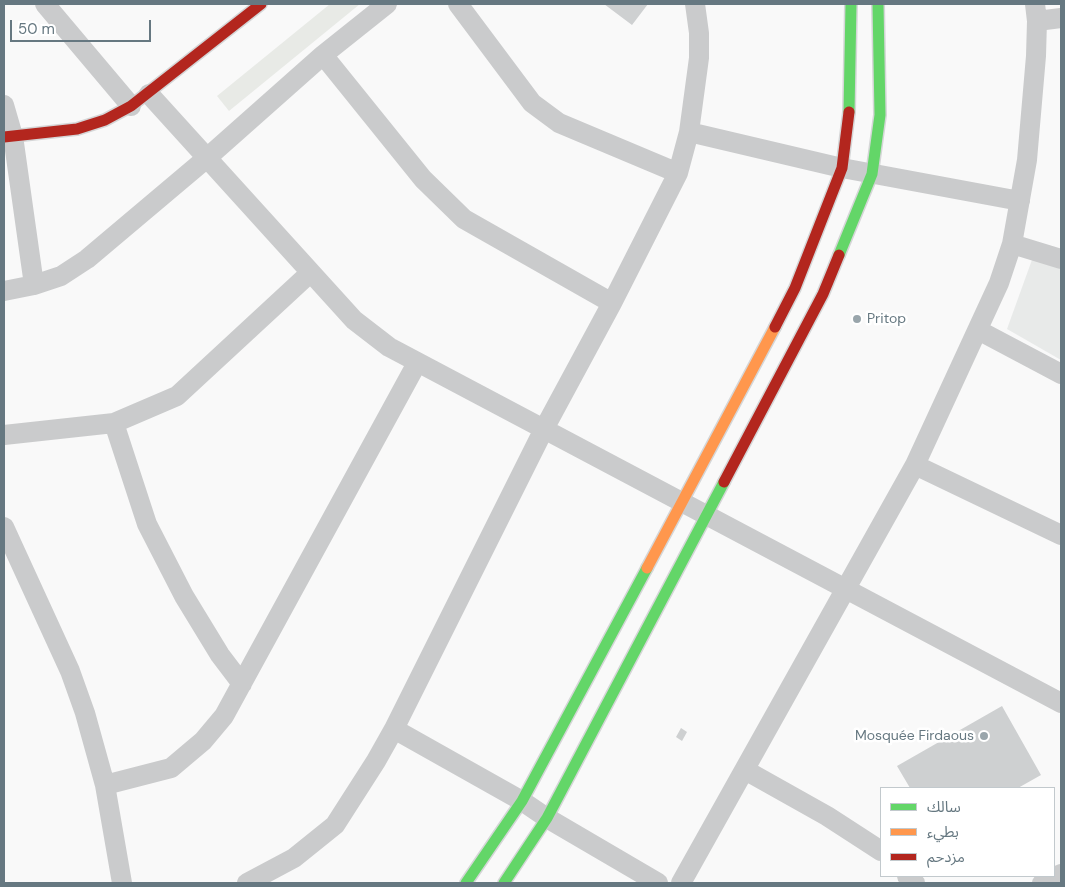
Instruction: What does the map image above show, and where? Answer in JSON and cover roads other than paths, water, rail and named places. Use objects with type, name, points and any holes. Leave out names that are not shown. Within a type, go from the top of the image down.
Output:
[{"type":"main road","points":[[466,883],[522,802],[795,288],[842,168],[850,107],[851,4]]},
{"type":"main road","points":[[504,883],[547,818],[823,294],[872,174],[880,115],[878,4]]},
{"type":"main road","points":[[8,136],[77,129],[105,120],[132,106],[149,94],[248,8]]},
{"type":"street","points":[[46,4],[132,106]]},
{"type":"street","points":[[4,291],[34,285],[61,276],[87,259],[208,157],[323,55],[387,4]]},
{"type":"street","points":[[458,4],[532,102],[559,122],[678,172]]},
{"type":"street","points":[[248,883],[294,858],[335,824],[376,761],[394,729],[544,429],[612,303],[678,172],[689,132],[699,58],[699,33],[694,4]]},
{"type":"street","points":[[680,883],[915,465],[999,283],[1012,244],[1027,160],[1036,56],[1036,12],[1061,18]]},
{"type":"street","points":[[323,55],[422,179],[464,219],[612,303]]},
{"type":"street","points":[[149,94],[354,320],[389,347],[1061,703]]},
{"type":"street","points":[[4,105],[34,285]]},
{"type":"street","points":[[689,132],[842,168],[1020,202]]},
{"type":"street","points":[[1012,244],[1061,260]]},
{"type":"street","points":[[4,435],[114,423],[177,396],[310,273]]},
{"type":"street","points":[[978,330],[1061,374]]},
{"type":"street","points":[[105,785],[171,768],[184,759],[203,741],[224,716],[417,363]]},
{"type":"street","points":[[114,423],[147,524],[184,596],[220,656],[242,684]]},
{"type":"street","points":[[915,465],[1061,535]]},
{"type":"street","points":[[4,527],[70,671],[85,713],[105,785],[122,883]]},
{"type":"street","points":[[394,729],[658,883]]},
{"type":"street","points":[[745,770],[827,816],[880,850]]},
{"type":"street","points":[[1042,883],[1055,877]]},
{"type":"place","name":"Pritop","points":[[857,319]]},
{"type":"place","name":"Mosquée Firdaous","points":[[984,736]]}]
